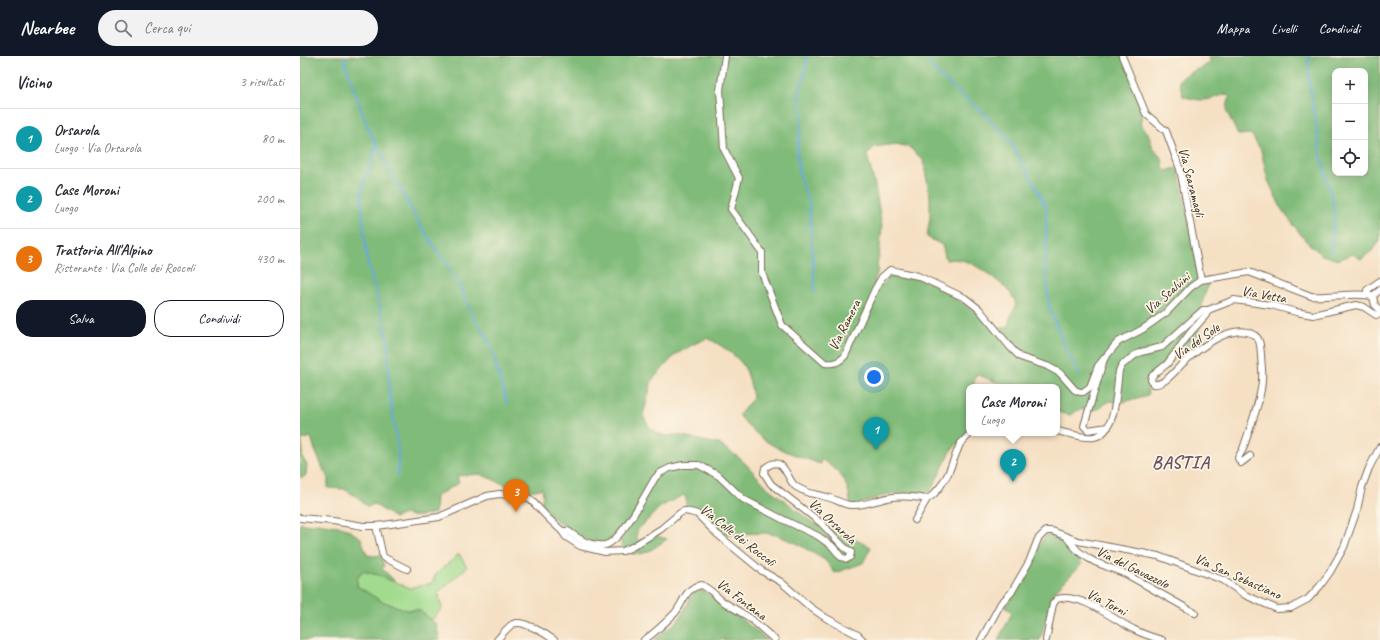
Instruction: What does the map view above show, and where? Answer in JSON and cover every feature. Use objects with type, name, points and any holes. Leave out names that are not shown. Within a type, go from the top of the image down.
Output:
[{"type":"street","name":"Via Ramera","points":[[725,56],[720,90],[724,149],[739,178],[731,209],[762,252],[762,273],[782,325],[819,360],[825,363],[833,364],[840,361],[845,356],[875,289],[882,277],[890,270],[918,276],[965,298],[979,309],[1020,357],[1047,366],[1060,374],[1076,391],[1083,392],[1090,387],[1098,366],[1104,358]]},
{"type":"street","name":"Via Scaramagli","points":[[1122,56],[1146,114],[1166,131],[1180,169],[1201,280]]},
{"type":"street","name":"Via Scalvini","points":[[1108,427],[1088,430],[1084,426],[1104,358],[1123,338],[1143,328],[1167,312],[1191,287],[1201,280],[1249,272],[1311,296],[1321,297],[1361,294],[1372,296]]},
{"type":"street","points":[[1380,281],[1367,290],[1367,293],[1372,296],[1375,305],[1380,310]]},
{"type":"street","points":[[1372,296],[1380,290]]},
{"type":"street","name":"Via Vetta","points":[[1108,427],[1112,421],[1119,371],[1122,365],[1140,352],[1162,348],[1203,310],[1208,310],[1234,300],[1271,305],[1313,315],[1356,305],[1364,307],[1376,315],[1380,313]]},
{"type":"street","name":"Via del Sole","points":[[1208,310],[1206,315],[1190,333],[1167,364],[1152,376],[1151,380],[1153,384],[1156,385],[1163,381],[1196,353],[1223,334],[1232,331],[1243,331],[1251,333],[1257,337],[1260,345],[1262,372],[1260,393],[1243,449],[1238,458],[1241,462],[1243,462],[1250,456]]},
{"type":"street","points":[[1060,432],[1089,438],[1102,434],[1108,427]]},
{"type":"street","points":[[914,520],[927,499],[939,488],[948,474],[960,444],[968,436]]},
{"type":"street","name":"Via San Sebastiano","points":[[981,640],[1001,603],[1011,593],[1029,562],[1038,539],[1046,531],[1052,531],[1078,541],[1158,556],[1223,580],[1245,595],[1277,609],[1290,608],[1298,605],[1308,599],[1320,586],[1344,547],[1357,510],[1362,487],[1380,447]]},
{"type":"street","name":"Via Orsarola","points":[[562,531],[568,530],[577,538],[590,544],[606,545],[618,536],[626,526],[655,478],[660,473],[670,468],[683,465],[699,466],[719,476],[743,499],[818,536],[832,546],[841,557],[847,559],[851,552],[821,524],[771,484],[764,473],[765,468],[773,463],[778,464],[788,473],[791,481],[796,487],[849,505],[871,503],[902,495],[927,499]]},
{"type":"street","name":"Via Colle dei Roccoli","points":[[300,518],[363,526],[377,526],[439,517],[487,496],[499,494],[527,497],[566,536],[580,546],[605,552],[623,551],[655,534],[680,513],[684,511],[690,512],[697,514],[717,534],[762,571],[781,582],[810,607],[826,618],[858,635],[863,640]]},
{"type":"street","points":[[377,526],[376,530],[382,556],[408,569]]},
{"type":"street","name":"Via del Gavazzolo","points":[[1066,537],[1078,551],[1095,562],[1126,574],[1195,613]]},
{"type":"street","name":"Via Fontana","points":[[644,640],[676,612],[689,590],[694,586],[702,584],[722,601],[750,618],[775,640]]},
{"type":"street","name":"Via Torni","points":[[1046,640],[1053,604],[1056,599],[1060,598],[1090,604],[1134,630],[1162,640]]},
{"type":"street","points":[[497,640],[512,624],[517,623],[535,629],[554,640]]},
{"type":"green space","points":[[300,56],[1121,56],[1135,81],[1142,114],[1140,124],[1148,133],[1153,148],[1162,159],[1163,168],[1166,171],[1176,168],[1179,173],[1198,269],[1196,274],[1197,279],[1210,278],[1203,300],[1197,341],[1154,375],[1147,378],[1148,395],[1120,403],[1111,401],[1104,404],[1100,408],[1091,411],[1080,409],[1070,415],[1060,413],[1060,384],[1001,384],[976,374],[974,384],[966,384],[966,435],[951,451],[930,492],[888,494],[854,506],[850,503],[848,489],[842,477],[827,463],[821,459],[820,464],[775,447],[757,435],[739,415],[753,398],[747,372],[740,361],[732,354],[707,338],[675,355],[652,380],[643,416],[648,425],[656,433],[666,436],[677,435],[719,444],[742,460],[769,489],[815,524],[836,530],[871,547],[863,563],[835,573],[825,560],[796,543],[776,535],[765,533],[725,534],[693,509],[686,506],[686,498],[683,495],[660,507],[638,530],[636,536],[638,541],[657,536],[667,539],[651,550],[641,554],[635,554],[622,551],[621,540],[627,529],[607,543],[592,542],[568,531],[544,510],[541,502],[543,496],[542,488],[522,492],[480,474],[457,476],[459,483],[436,496],[435,513],[420,516],[404,514],[395,518],[374,504],[368,507],[357,497],[344,489],[328,488],[328,478],[315,450],[311,437],[301,440],[303,449],[302,457],[307,465],[306,475],[302,478],[300,477]],"holes":[[[896,144],[909,147],[923,160],[930,196],[930,217],[927,237],[942,245],[946,260],[953,259],[970,263],[1008,290],[1015,301],[1015,308],[1010,319],[1009,327],[999,328],[935,285],[920,279],[893,273],[882,285],[874,281],[878,271],[877,263],[882,226],[875,186],[867,155],[874,147]]]},
{"type":"green space","points":[[1208,56],[1380,56],[1380,241],[1373,250],[1361,259],[1353,254],[1338,260],[1322,255],[1306,241],[1282,210],[1268,180],[1261,150],[1251,134],[1238,135],[1227,112],[1230,97],[1225,94],[1214,98],[1199,100],[1183,96],[1179,80],[1210,62]]},
{"type":"green space","points":[[300,523],[310,525],[317,523],[338,526],[347,529],[361,538],[367,555],[381,555],[384,566],[382,569],[394,580],[391,581],[378,575],[362,571],[357,579],[357,586],[381,601],[407,610],[419,610],[436,624],[440,640],[300,640]]},
{"type":"green space","points":[[1047,535],[1062,538],[1082,564],[1054,592],[1040,640],[998,640],[1012,613],[1005,606],[1022,584],[1042,540]]},
{"type":"green space","points":[[459,554],[467,567],[438,593],[442,608],[432,620],[419,610],[407,610],[381,601],[357,586],[357,579],[362,571],[378,575],[410,588],[432,583],[436,574]]},
{"type":"green space","points":[[699,590],[709,594],[768,640],[654,640],[678,621],[694,592]]},
{"type":"waterway","points":[[344,56],[346,66],[366,123],[376,144],[420,225],[457,280],[473,317],[490,344],[507,403]]},
{"type":"waterway","points":[[807,56],[805,73],[800,89],[799,103],[802,116],[797,152],[798,167],[802,185],[809,203],[815,292]]},
{"type":"waterway","points":[[926,56],[936,73],[982,112],[1005,135],[1014,148],[1046,207],[1046,272],[1049,307],[1065,347],[1079,374]]},
{"type":"waterway","points":[[1309,56],[1309,80],[1321,156],[1333,203],[1334,217],[1330,252]]},
{"type":"waterway","points":[[376,144],[371,165],[365,178],[361,194],[367,260],[388,341],[389,390],[398,449],[398,476]]},
{"type":"place","name":"Orsarola","points":[[876,450]]},
{"type":"place","name":"Case Moroni","points":[[1013,482]]},
{"type":"place","name":"Trattoria All'Alpino","points":[[516,512]]},
{"type":"district","name":"BASTIA","points":[[1181,462]]}]
